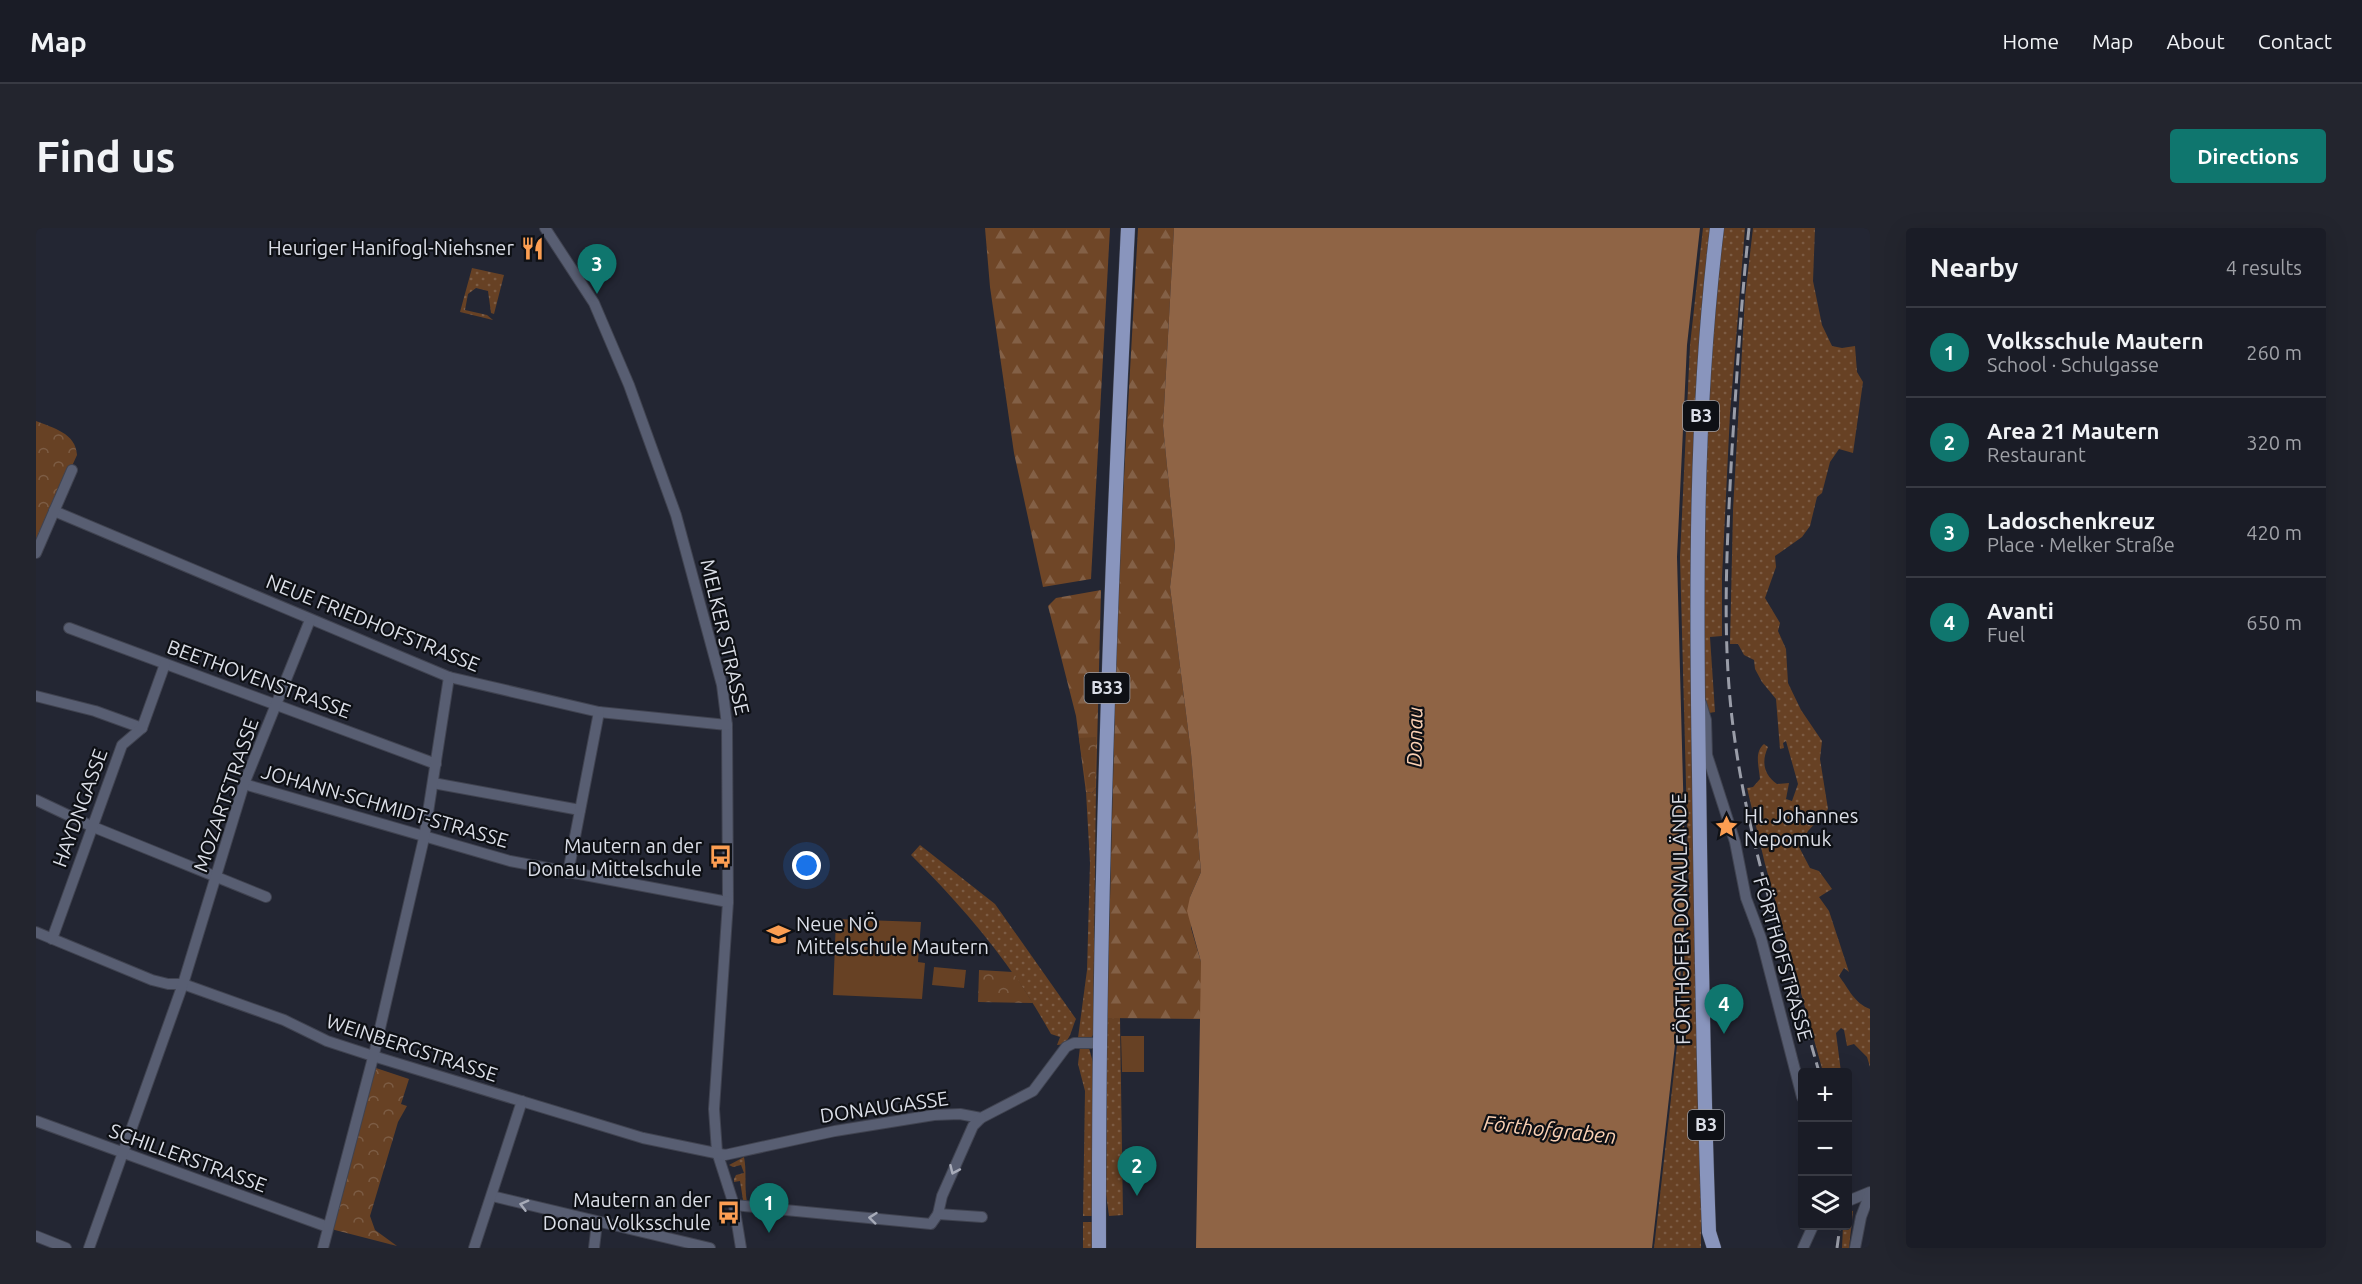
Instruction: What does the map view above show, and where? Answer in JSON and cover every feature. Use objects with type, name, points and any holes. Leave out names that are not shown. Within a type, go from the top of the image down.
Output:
[{"type":"main road","name":"B33","points":[[1099,1248],[1103,802],[1110,582],[1128,228]]},
{"type":"main road","name":"FÖRTHOFER DONAULÄNDE","points":[[1714,1248],[1709,1232],[1703,1068],[1696,606],[1704,366],[1717,228]]},
{"type":"main road","name":"FÖRTHOFER DONAULÄNDE","points":[[1705,1248],[1709,1232]]},
{"type":"street","name":"MELKER STRASSE","points":[[545,228],[573,268],[610,338],[676,515],[717,663],[727,725],[728,902],[714,1087],[717,1152],[734,1205],[741,1248]]},
{"type":"street","points":[[36,553],[72,470]]},
{"type":"street","name":"NEUE FRIEDHOFSTRASSE","points":[[54,511],[449,677],[599,712],[727,725]]},
{"type":"street","name":"MOZARTSTRASSE","points":[[89,1248],[183,984],[244,784],[310,620]]},
{"type":"street","name":"BEETHOVENSTRASSE","points":[[69,628],[436,764]]},
{"type":"street","name":"HAYDNGASSE","points":[[52,939],[122,745],[142,728],[165,663]]},
{"type":"street","points":[[323,1248],[373,1056],[424,838],[449,677]]},
{"type":"street","name":"FÖRTHOFSTRASSE","points":[[1697,692],[1706,720],[1707,755],[1736,842],[1746,898],[1761,938],[1798,1078]]},
{"type":"street","points":[[36,696],[95,711],[142,728]]},
{"type":"street","points":[[568,873],[599,712]]},
{"type":"street","points":[[433,783],[580,810]]},
{"type":"street","name":"JOHANN-SCHMIDT-STRASSE","points":[[244,784],[424,838],[568,873],[728,902]]},
{"type":"street","points":[[36,800],[92,826],[266,897]]},
{"type":"street","name":"WEINBERGSTRASSE","points":[[36,932],[152,980],[168,984],[183,984],[284,1020],[327,1041],[373,1056],[643,1138],[717,1152]]},
{"type":"street","points":[[734,1205],[931,1224],[938,1214],[952,1172],[973,1126],[981,1118],[1033,1090],[1066,1047],[1074,1043],[1100,1043]]},
{"type":"street","points":[[474,1248],[522,1101]]},
{"type":"street","name":"DONAUGASSE","points":[[717,1152],[728,1154],[836,1131],[934,1115],[960,1114],[981,1118]]},
{"type":"street","name":"SCHILLERSTRASSE","points":[[36,1121],[328,1227]]},
{"type":"street","points":[[1852,1200],[1870,1192]]},
{"type":"street","points":[[1855,1248],[1861,1217],[1870,1192]]},
{"type":"street","points":[[492,1196],[597,1223],[710,1248]]},
{"type":"street","points":[[938,1214],[982,1217]]},
{"type":"street","points":[[594,1248],[597,1223]]},
{"type":"street","points":[[1803,1248],[1811,1230]]},
{"type":"street","points":[[36,1236],[66,1248]]},
{"type":"green space","points":[[985,228],[1110,228],[1091,579],[1043,587],[1014,453],[990,287]]},
{"type":"green space","points":[[1138,228],[1174,228],[1163,426],[1175,546],[1170,587],[1191,753],[1201,872],[1190,897],[1191,928],[1201,962],[1201,1019],[1107,1018],[1118,584]]},
{"type":"green space","points":[[1703,228],[1712,228],[1705,295],[1701,1248],[1654,1248],[1678,1037],[1689,897],[1680,557],[1690,345]]},
{"type":"green space","points":[[1722,228],[1745,228],[1730,414],[1722,577],[1722,636],[1710,637],[1715,712],[1709,713],[1702,690],[1701,606],[1708,367]]},
{"type":"green space","points":[[1753,228],[1815,228],[1813,281],[1822,325],[1832,346],[1842,348],[1855,346],[1857,372],[1863,382],[1853,453],[1839,449],[1830,462],[1822,493],[1817,497],[1810,526],[1802,537],[1775,556],[1776,567],[1765,598],[1780,623],[1778,631],[1786,649],[1788,683],[1801,710],[1822,741],[1820,759],[1828,809],[1808,831],[1799,847],[1810,868],[1819,871],[1832,889],[1819,897],[1829,911],[1849,972],[1844,968],[1839,976],[1856,999],[1870,1009],[1870,1067],[1867,1057],[1854,1044],[1847,1046],[1844,1030],[1841,1028],[1836,1033],[1840,1068],[1822,1068],[1765,864],[1747,788],[1753,787],[1760,779],[1758,755],[1764,744],[1768,747],[1764,763],[1769,777],[1777,784],[1789,783],[1786,799],[1792,801],[1798,784],[1786,741],[1783,743],[1784,748],[1780,749],[1776,699],[1762,682],[1755,669],[1754,660],[1744,655],[1738,644],[1730,644],[1733,510],[1745,297]]},
{"type":"green space","points":[[472,268],[504,275],[494,314],[491,313],[488,291],[476,288],[468,294],[465,310],[487,315],[493,320],[460,312]]},
{"type":"green space","points":[[36,421],[68,436],[73,441],[77,455],[36,546]]},
{"type":"green space","points":[[1101,590],[1096,788],[1092,793],[1086,792],[1076,716],[1048,606],[1056,598]]},
{"type":"green space","points":[[1096,737],[1095,787],[1087,789],[1079,738]]},
{"type":"green space","points":[[1096,788],[1093,1035],[1091,1038],[1078,1038],[1087,970],[1090,863],[1086,792],[1092,793]]},
{"type":"green space","points":[[920,845],[995,904],[1076,1019],[1070,1036],[1065,1042],[1057,1045],[1060,1037],[1051,1034],[1004,961],[970,918],[911,855]]},
{"type":"green space","points":[[836,919],[921,922],[918,962],[925,963],[922,999],[833,995]]},
{"type":"green space","points":[[934,967],[966,970],[964,988],[932,985]]},
{"type":"green space","points":[[979,970],[1013,972],[1033,1003],[978,1002]]},
{"type":"green space","points":[[1107,1018],[1120,1018],[1123,1215],[1109,1216],[1106,1194]]},
{"type":"green space","points":[[1121,1036],[1144,1036],[1144,1072],[1122,1072]]},
{"type":"green space","points":[[1080,1047],[1089,1048],[1094,1066],[1092,1216],[1083,1216],[1085,1091],[1078,1064]]},
{"type":"green space","points":[[373,1067],[409,1079],[401,1104],[407,1106],[398,1122],[370,1216],[375,1230],[397,1246],[331,1229]]},
{"type":"green space","points":[[744,1157],[747,1202],[743,1200],[740,1181],[734,1182],[736,1175],[744,1173],[741,1165],[733,1167],[729,1165]]},
{"type":"green space","points":[[1083,1222],[1092,1222],[1092,1248],[1083,1248]]},
{"type":"green space","points":[[1843,1230],[1851,1230],[1849,1248],[1842,1248]]},
{"type":"water","points":[[1174,228],[1700,228],[1687,345],[1677,557],[1686,897],[1676,1036],[1652,1248],[1196,1248],[1201,962],[1187,911],[1190,897],[1201,872],[1191,753],[1170,587],[1175,546],[1163,426]]},
{"type":"railway","points":[[1749,228],[1739,338],[1728,520],[1727,663],[1734,734],[1749,820],[1782,947],[1818,1068]]},
{"type":"railway","points":[[1837,1248],[1839,1230]]},
{"type":"place","name":"Heuriger Hanifogl-Niehsner","points":[[532,248]]},
{"type":"place","name":"Ladoschenkreuz","points":[[597,294]]},
{"type":"place","name":"Hl. Johannes Nepomuk","points":[[1726,827]]},
{"type":"place","name":"Mautern an der Donau Mittelschule","points":[[720,857]]},
{"type":"place","name":"Neue NÖ Mittelschule Mautern","points":[[778,935]]},
{"type":"place","name":"Avanti","points":[[1724,1034]]},
{"type":"place","name":"Area 21 Mautern","points":[[1137,1196]]},
{"type":"place","name":"Mautern an der Donau Volksschule","points":[[729,1212]]},
{"type":"place","name":"Volksschule Mautern","points":[[769,1233]]},
{"type":"water label","name":"Donau","points":[[1415,737]]},
{"type":"water label","name":"Förthofgraben","points":[[1550,1130]]}]
